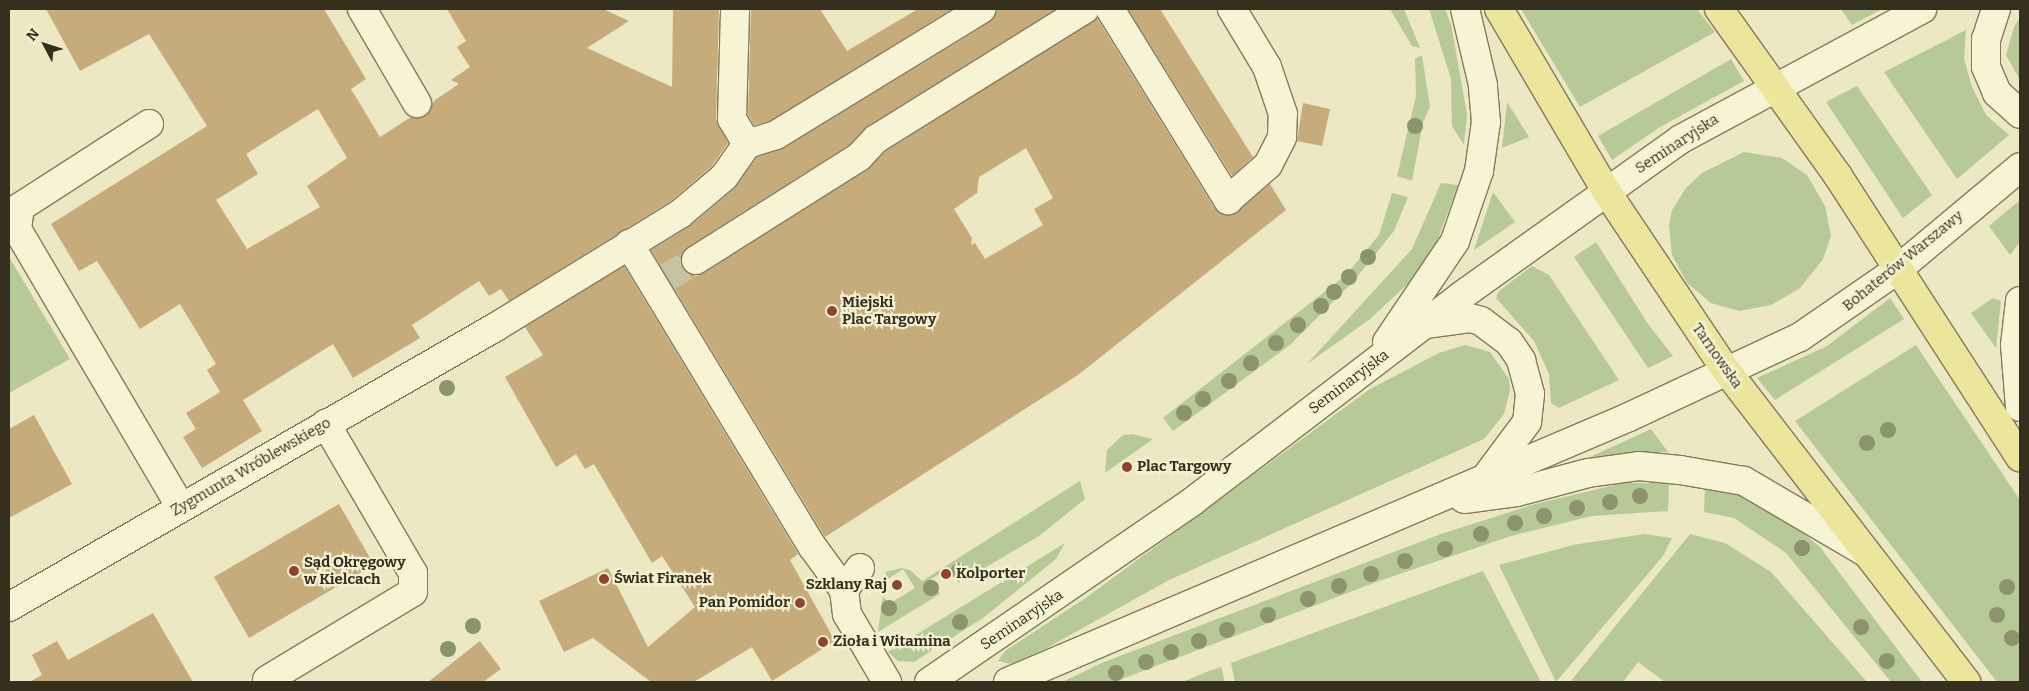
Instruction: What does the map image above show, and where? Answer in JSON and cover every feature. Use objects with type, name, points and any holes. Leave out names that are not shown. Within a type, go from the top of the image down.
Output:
[{"type":"main road","name":"Tarnowska","points":[[1499,9],[1606,191],[1726,370],[1966,682]]},
{"type":"main road","points":[[1719,9],[1774,89],[1838,176],[1897,270],[2020,457]]},
{"type":"street","points":[[362,9],[417,103]]},
{"type":"street","points":[[735,9],[732,119],[747,144],[776,135],[982,9]]},
{"type":"street","points":[[696,260],[859,158],[876,139],[1085,9]]},
{"type":"street","points":[[1110,9],[1228,200],[1268,165],[1282,138],[1284,114],[1267,67],[1232,9]]},
{"type":"street","points":[[1370,366],[1455,241],[1474,191],[1486,122],[1483,85],[1465,9]]},
{"type":"street","points":[[1774,89],[1922,9]]},
{"type":"street","points":[[1996,9],[1986,39],[1986,67],[1997,94],[2020,114]]},
{"type":"street","name":"Seminaryjska","points":[[929,682],[1020,623],[1193,501],[1424,325],[1606,191],[1681,139],[1774,89]]},
{"type":"street","points":[[148,124],[20,207],[17,229],[181,507]]},
{"type":"street","name":"Zygmunta Wróblewskiego","points":[[9,607],[494,328],[629,244],[694,202],[724,177],[747,144]]},
{"type":"street","name":"Bohaterów Warszawy","points":[[1726,370],[1800,337],[1897,270],[2020,167]]},
{"type":"street","points":[[629,244],[658,284],[812,546],[852,579],[847,614],[887,682]]},
{"type":"street","points":[[2020,301],[2015,354],[2020,407]]},
{"type":"street","points":[[1424,325],[1442,320],[1481,321],[1509,342],[1523,365],[1530,394],[1527,422],[1483,480]]},
{"type":"street","points":[[1008,682],[1483,480],[1726,370]]},
{"type":"street","points":[[267,680],[413,592],[413,572],[326,424]]},
{"type":"street","points":[[1432,502],[1518,492],[1588,472],[1638,466],[1680,470],[1744,481],[1865,552]]},
{"type":"green space","points":[[1390,9],[1404,9],[1420,48],[1412,46]]},
{"type":"green space","points":[[1429,9],[1445,9],[1451,24],[1467,114],[1464,145],[1452,126],[1451,79]]},
{"type":"green space","points":[[1521,9],[1697,9],[1715,32],[1580,107]]},
{"type":"green space","points":[[1841,9],[1882,9],[1852,25]]},
{"type":"green space","points":[[2020,18],[2020,80],[2006,55],[2014,27]]},
{"type":"green space","points":[[1966,30],[1964,59],[1972,87],[1986,115],[2009,135],[1957,179],[1884,72]]},
{"type":"green space","points":[[1422,55],[1430,107],[1423,122],[1412,181],[1397,176],[1416,96],[1415,59]]},
{"type":"green space","points":[[1731,59],[1744,81],[1660,127],[1612,160],[1598,136]]},
{"type":"green space","points":[[1857,86],[1932,195],[1903,218],[1826,102]]},
{"type":"green space","points":[[1507,102],[1529,137],[1502,148]]},
{"type":"green space","points":[[1744,152],[1782,158],[1807,175],[1825,206],[1831,236],[1823,259],[1800,288],[1771,305],[1739,311],[1711,303],[1687,283],[1672,255],[1669,225],[1672,210],[1686,188],[1702,173]]},
{"type":"green space","points":[[1441,183],[1458,185],[1435,247],[1413,279],[1370,319],[1307,364],[1412,249]]},
{"type":"green space","points":[[1493,192],[1515,222],[1474,250]]},
{"type":"green space","points":[[1392,193],[1408,197],[1394,231],[1352,283],[1290,345],[1173,431],[1163,418],[1346,275],[1379,235]]},
{"type":"green space","points":[[2020,200],[2020,242],[2010,255],[1989,226]]},
{"type":"green space","points":[[1596,242],[1648,324],[1673,356],[1648,368],[1574,257]]},
{"type":"green space","points":[[9,257],[70,359],[9,393]]},
{"type":"green space","points":[[1532,266],[1549,275],[1619,380],[1559,408],[1551,403],[1549,374],[1534,341],[1496,298],[1499,291]]},
{"type":"green space","points":[[1890,298],[1904,319],[1775,400],[1757,378],[1827,346]]},
{"type":"green space","points":[[1993,298],[2001,301],[1996,348],[1971,313]]},
{"type":"green space","points":[[1465,345],[1490,352],[1509,379],[1510,390],[1504,414],[1484,439],[1169,580],[1045,649],[1011,664],[998,661],[1005,651],[1087,597],[1370,389],[1439,353]]},
{"type":"green space","points":[[1916,345],[2020,500],[2020,682],[1997,682],[1795,421]]},
{"type":"green space","points":[[1651,429],[1668,452],[1590,457]]},
{"type":"green space","points":[[1132,434],[1153,439],[1105,473],[1107,450],[1123,435]]},
{"type":"green space","points":[[1080,481],[1085,499],[1039,536],[959,583],[949,568],[931,579],[940,594],[878,632],[883,596],[889,604],[915,588],[903,569],[888,579],[885,572],[902,568],[910,570],[922,581]]},
{"type":"green space","points":[[1623,483],[1669,483],[1668,511],[1592,516],[1511,536],[1379,581],[1114,682],[1062,682],[1104,662],[1441,534],[1535,504]]},
{"type":"green space","points":[[1705,487],[1737,492],[1795,526],[1820,547],[1922,682],[1891,682],[1786,553],[1734,518],[1704,512]]},
{"type":"green space","points":[[1644,534],[1672,538],[1663,556],[1556,682],[1499,565],[1573,545]]},
{"type":"green space","points":[[1690,534],[1725,543],[1771,572],[1867,682],[1665,682],[1638,662],[1623,682],[1570,682]]},
{"type":"green space","points":[[1065,543],[1056,559],[983,618],[914,662],[898,661],[888,652]]},
{"type":"green space","points":[[1483,571],[1541,682],[1235,682],[1231,663]]},
{"type":"green space","points":[[1221,667],[1225,682],[1182,682],[1209,671]]},
{"type":"building","points":[[46,9],[324,9],[366,79],[351,89],[380,137],[411,117],[425,116],[435,100],[459,84],[451,80],[470,67],[457,47],[466,41],[447,9],[603,9],[629,21],[587,48],[672,87],[673,9],[719,9],[716,119],[728,143],[712,166],[671,201],[509,301],[501,289],[489,296],[479,281],[412,325],[420,338],[353,378],[333,344],[243,400],[262,431],[202,468],[183,437],[196,429],[186,413],[220,392],[207,370],[216,364],[180,304],[140,329],[97,261],[79,271],[51,224],[207,126],[149,34],[80,71]],"holes":[[[318,109],[347,158],[307,186],[320,207],[247,249],[216,200],[258,174],[246,154]]]},
{"type":"building","points":[[751,9],[820,9],[847,51],[918,9],[952,9],[770,121],[754,125],[748,115]]},
{"type":"building","points":[[998,9],[1056,9],[868,126],[849,145],[688,247],[680,260],[683,269],[696,276],[704,273],[867,170],[886,151],[1097,18],[1215,209],[1231,215],[1270,184],[1286,210],[1078,375],[825,537],[651,250],[690,226],[734,189],[757,157],[784,148],[990,22]],"holes":[[[1026,148],[1053,198],[1034,209],[1043,225],[985,259],[975,243],[971,245],[972,238],[954,209],[977,193],[979,177]]]},
{"type":"building","points":[[1128,9],[1160,9],[1253,157],[1232,176]]},
{"type":"building","points":[[1303,103],[1330,109],[1322,146],[1297,141]]},
{"type":"building","points":[[624,266],[798,554],[790,560],[835,641],[772,681],[752,647],[694,682],[651,682],[593,638],[564,652],[539,601],[608,568],[648,647],[695,607],[662,556],[652,563],[594,464],[585,469],[576,454],[556,467],[505,377],[543,355],[525,327]]},
{"type":"building","points":[[34,415],[72,484],[9,518],[9,429]]},
{"type":"building","name":"Sąd Okręgowy w Kielcach","points":[[339,504],[374,565],[249,638],[214,577]]},
{"type":"building","points":[[153,613],[193,682],[29,682],[42,675],[32,655],[57,641],[68,660]]},
{"type":"building","points":[[480,641],[501,669],[483,682],[428,682]]},
{"type":"tunnel","points":[[661,281],[696,260]]},
{"type":"place","name":"Miejski Plac Targowy","points":[[832,311]]},
{"type":"place","name":"Plac Targowy","points":[[1127,467]]},
{"type":"place","name":"Sąd Okręgowy w Kielcach","points":[[294,571]]},
{"type":"place","name":"Kolporter","points":[[946,574]]},
{"type":"place","name":"Świat Firanek","points":[[604,579]]},
{"type":"place","name":"Szklany Raj","points":[[897,585]]},
{"type":"place","name":"Pan Pomidor","points":[[800,603]]},
{"type":"place","name":"Zioła i Witamina","points":[[823,642]]}]
